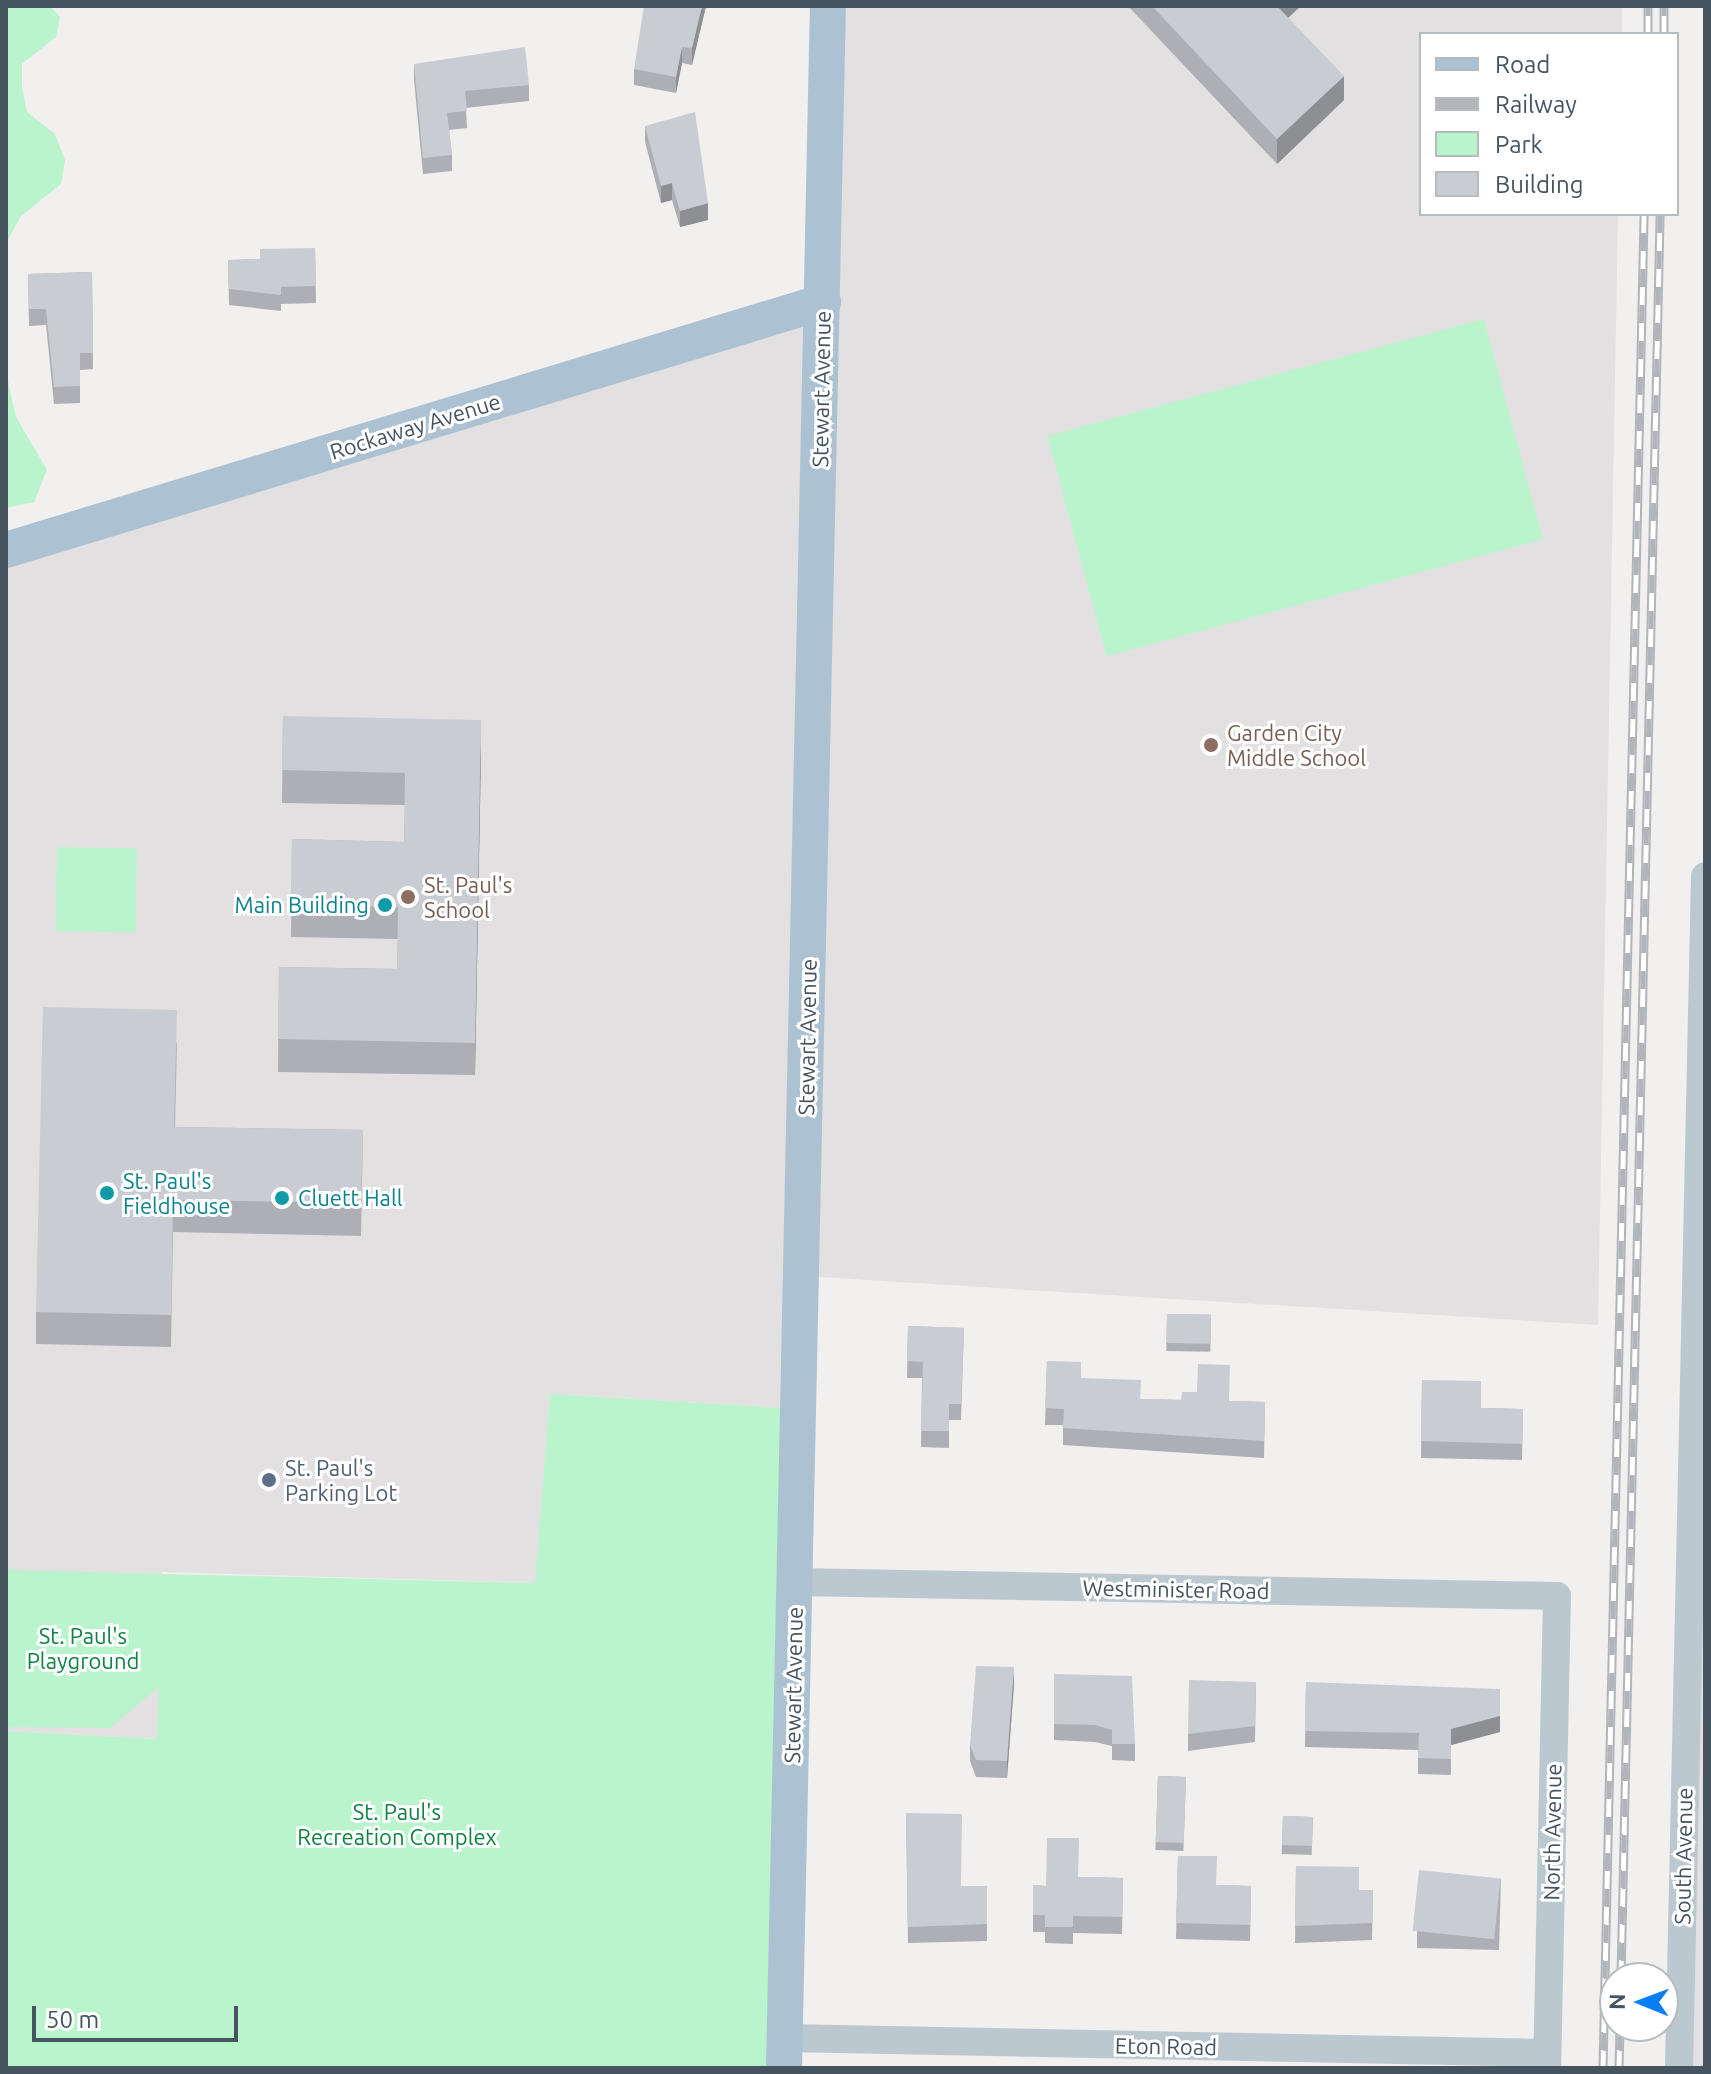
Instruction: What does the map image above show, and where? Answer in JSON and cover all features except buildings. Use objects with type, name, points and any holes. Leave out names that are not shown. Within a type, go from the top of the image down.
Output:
[{"type":"main road","name":"Stewart Avenue","points":[[785,2053],[828,6]]},
{"type":"main road","name":"Rockaway Avenue","points":[[6,550],[823,302]]},
{"type":"street","name":"South Avenue","points":[[1679,2068],[1705,876]]},
{"type":"street","name":"Westminister Road","points":[[795,1582],[1557,1596]]},
{"type":"street","name":"North Avenue","points":[[1547,2061],[1557,1596]]},
{"type":"street","name":"Eton Road","points":[[785,2053],[1547,2061]]},
{"type":"shaded area","points":[[827,6],[1622,6],[1622,32],[1419,32],[1419,216],[1618,216],[1598,1325],[803,1276],[800,1409],[550,1394],[536,1583],[162,1572],[158,1739],[6,1731],[6,547],[821,303]]},
{"type":"shaded area","points":[[1705,1518],[1705,2068],[1679,2068],[1691,1519]]},
{"type":"green space","points":[[6,6],[50,6],[60,17],[56,37],[22,64],[22,87],[27,112],[55,134],[65,160],[61,184],[21,216],[6,243]]},
{"type":"green space","points":[[1484,319],[1543,539],[1106,656],[1047,436]]},
{"type":"green space","points":[[6,372],[16,417],[47,470],[34,502],[6,508]]},
{"type":"green space","points":[[57,847],[137,848],[136,932],[56,931]]},
{"type":"green space","name":"St. Paul's Recreation Complex","points":[[550,1394],[800,1409],[785,2068],[6,2068],[6,1731],[157,1739],[159,1687],[110,1728],[6,1727],[6,1570],[535,1583]]},
{"type":"railway","points":[[1648,6],[1648,32]]},
{"type":"railway","points":[[1664,6],[1664,32]]},
{"type":"railway","points":[[1603,2068],[1644,216]]},
{"type":"railway","points":[[1621,1962],[1660,216]]},
{"type":"railway","points":[[1619,2068],[1620,2042]]},
{"type":"place","name":"Garden City Middle School","points":[[1211,745]]},
{"type":"place","name":"St. Paul's School","points":[[408,897]]},
{"type":"place","name":"Main Building","points":[[385,905]]},
{"type":"place","name":"St. Paul's Fieldhouse","points":[[107,1193]]},
{"type":"place","name":"Cluett Hall","points":[[282,1198]]},
{"type":"place","name":"St. Paul's Parking Lot","points":[[269,1480]]},
{"type":"park label","name":"St. Paul's Playground","points":[[83,1648]]}]
